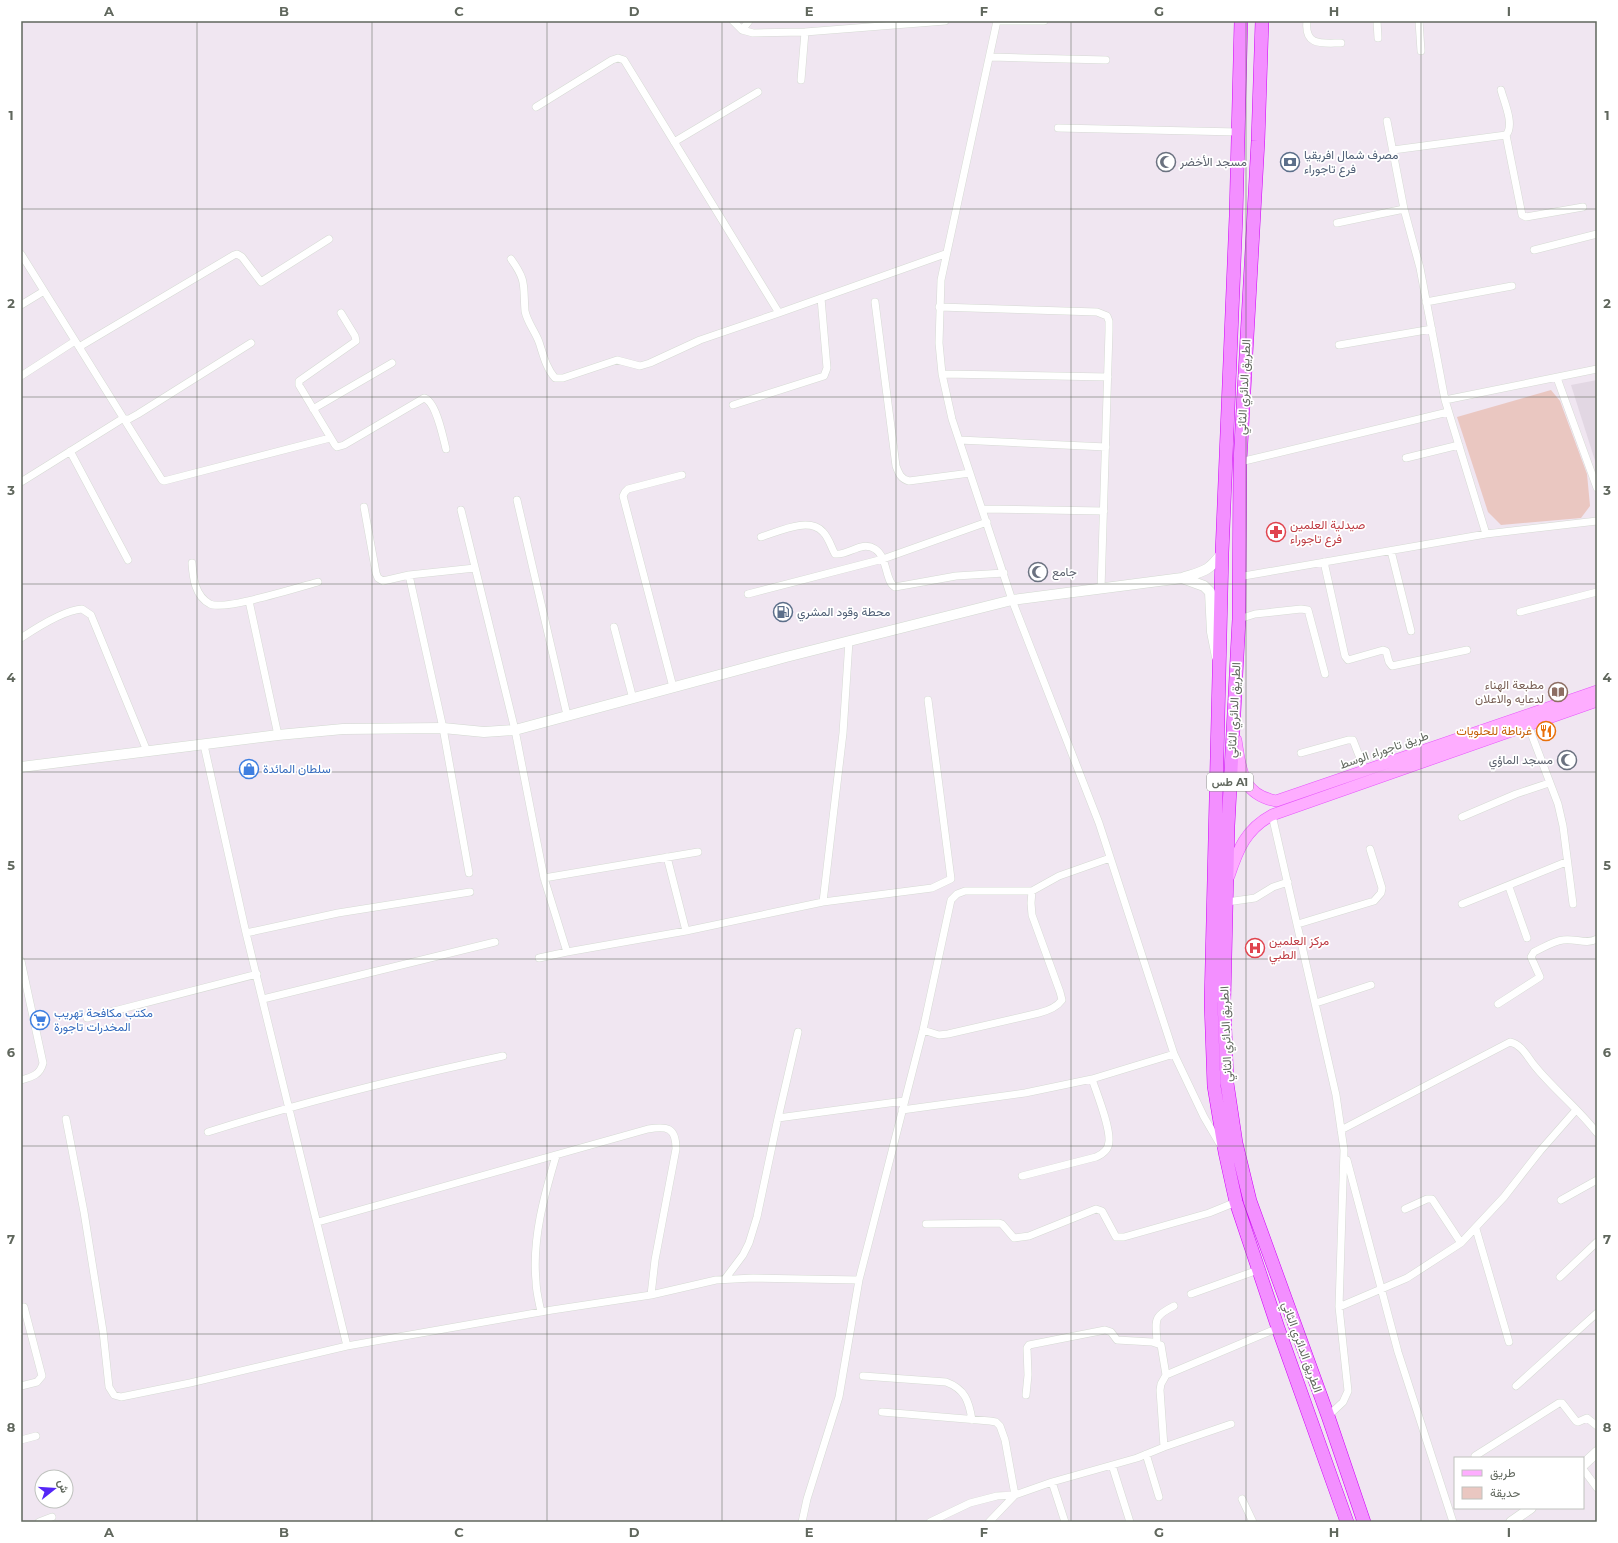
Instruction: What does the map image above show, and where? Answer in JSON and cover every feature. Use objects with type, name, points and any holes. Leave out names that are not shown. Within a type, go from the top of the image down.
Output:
[{"type":"highway","name":"الطريق الدائري الثاني","points":[[1241,21],[1237,196],[1222,552],[1219,667],[1212,1004],[1214,1086],[1225,1152],[1236,1202],[1278,1328],[1347,1522]]},
{"type":"highway","name":"الطريق الدائري الثاني","points":[[1262,21],[1256,200],[1252,245],[1240,462],[1238,620],[1233,719],[1224,1001],[1227,1083],[1236,1143],[1250,1202],[1328,1416],[1364,1522]]},
{"type":"highway","points":[[1237,196],[1244,202],[1250,203],[1256,200]]},
{"type":"highway","points":[[1234,243],[1244,241],[1252,245]]},
{"type":"main road","points":[[21,767],[278,735],[343,730],[443,728],[484,732],[516,730],[567,715],[922,621],[1012,600],[1182,578],[1206,571],[1212,566],[1222,552]]},
{"type":"main road","points":[[1182,578],[1204,586],[1210,592],[1212,640],[1219,667]]},
{"type":"main road","name":"طريق تاجوراء الوسط","points":[[1233,719],[1241,768],[1245,780],[1254,793],[1265,799],[1276,801],[1597,691]]},
{"type":"main road","name":"طريق تاجوراء الوسط","points":[[1228,879],[1242,843],[1255,827],[1272,815],[1597,701]]},
{"type":"main road","points":[[1584,1464],[1597,1452]]},
{"type":"main road","points":[[1511,1522],[1530,1509]]},
{"type":"street","points":[[733,21],[742,30],[753,33],[805,32],[944,21]]},
{"type":"street","points":[[742,30],[749,21]]},
{"type":"street","points":[[1044,21],[997,21],[991,57],[946,254],[939,307],[939,343],[942,374],[959,440],[1004,572],[1012,600],[1099,824],[1174,1054],[1204,1117],[1225,1152]]},
{"type":"street","points":[[1307,21],[1307,30],[1312,40],[1317,43],[1341,43]]},
{"type":"street","points":[[1377,21],[1378,38]]},
{"type":"street","points":[[1419,21],[1421,51]]},
{"type":"street","points":[[801,80],[805,32]]},
{"type":"street","points":[[991,57],[1106,60]]},
{"type":"street","points":[[536,108],[612,60],[621,59],[627,65],[779,313]]},
{"type":"street","points":[[1501,90],[1510,125],[1506,135],[1520,211],[1523,216],[1583,207]]},
{"type":"street","points":[[674,142],[758,92]]},
{"type":"street","points":[[1387,121],[1404,209],[1420,268],[1445,400],[1486,534]]},
{"type":"street","points":[[1058,128],[1238,132]]},
{"type":"street","points":[[1393,150],[1506,135]]},
{"type":"street","points":[[1337,222],[1404,209]]},
{"type":"street","points":[[1534,250],[1597,234]]},
{"type":"street","points":[[21,376],[234,255],[237,254],[242,257],[261,282],[328,239]]},
{"type":"street","points":[[21,254],[159,479],[164,481],[330,438]]},
{"type":"street","points":[[511,259],[524,279],[525,312],[547,366],[555,378],[563,378],[617,360],[640,366],[650,363],[700,340],[946,254]]},
{"type":"street","points":[[1426,302],[1512,286]]},
{"type":"street","points":[[21,305],[44,290]]},
{"type":"street","points":[[733,406],[824,376],[827,368],[821,298]]},
{"type":"street","points":[[875,302],[896,466],[900,475],[904,480],[910,481],[970,473]]},
{"type":"street","points":[[939,307],[1103,314],[1107,316],[1109,321],[1108,377],[1101,589]]},
{"type":"street","points":[[341,313],[355,336],[356,342],[299,381],[330,438],[337,447],[344,445],[424,398],[428,399],[433,405],[446,449]]},
{"type":"street","points":[[1339,345],[1432,329]]},
{"type":"street","points":[[21,482],[122,419],[132,418],[251,343]]},
{"type":"street","points":[[313,409],[392,364]]},
{"type":"street","points":[[1445,400],[1597,369]]},
{"type":"street","points":[[942,374],[1108,377]]},
{"type":"street","points":[[1557,378],[1597,488]]},
{"type":"street","points":[[1240,462],[1448,412]]},
{"type":"street","points":[[959,440],[1106,447]]},
{"type":"street","points":[[1406,458],[1459,445]]},
{"type":"street","points":[[70,451],[128,560]]},
{"type":"street","points":[[673,687],[624,496],[628,489],[682,475]]},
{"type":"street","points":[[517,500],[567,715]]},
{"type":"street","points":[[364,507],[378,578],[383,581],[409,575],[475,568]]},
{"type":"street","points":[[982,508],[1104,510]]},
{"type":"street","points":[[461,510],[516,730],[544,878],[567,952]]},
{"type":"street","points":[[1238,577],[1486,534],[1597,521]]},
{"type":"street","points":[[748,594],[883,559],[986,522]]},
{"type":"street","points":[[761,536],[798,526],[813,525],[824,533],[835,554],[864,546],[875,549],[883,559],[891,584],[895,587],[956,576],[1004,572]]},
{"type":"street","points":[[1391,551],[1411,631]]},
{"type":"street","points":[[1324,562],[1345,656],[1348,660],[1383,650],[1386,651],[1389,662],[1392,666],[1467,650]]},
{"type":"street","points":[[192,563],[193,575],[197,590],[205,601],[211,604],[222,605],[249,601],[318,582]]},
{"type":"street","points":[[409,575],[443,728],[469,873]]},
{"type":"street","points":[[1520,612],[1597,592]]},
{"type":"street","points":[[249,601],[278,735]]},
{"type":"street","points":[[21,638],[35,629],[72,611],[82,609],[91,615],[147,751]]},
{"type":"street","points":[[1238,620],[1254,614],[1301,609],[1308,610],[1325,674]]},
{"type":"street","points":[[614,627],[632,699]]},
{"type":"street","points":[[823,902],[843,733],[849,641]]},
{"type":"street","points":[[539,958],[686,931],[823,902],[932,888],[951,878],[928,700]]},
{"type":"street","points":[[1528,725],[1558,804],[1563,826],[1566,862],[1573,904]]},
{"type":"street","points":[[1301,753],[1348,740],[1353,740],[1365,771]]},
{"type":"street","points":[[204,745],[246,933],[318,1222],[347,1346]]},
{"type":"street","points":[[1462,817],[1516,794],[1549,783]]},
{"type":"street","points":[[1272,815],[1316,1002],[1336,1095],[1344,1150],[1400,1359],[1453,1522]]},
{"type":"street","points":[[1298,924],[1374,902],[1381,894],[1382,888],[1370,849]]},
{"type":"street","points":[[544,878],[698,852]]},
{"type":"street","points":[[667,857],[686,931]]},
{"type":"street","points":[[802,1522],[807,1499],[839,1397],[859,1280],[923,1030],[951,900],[957,894],[965,891],[1032,891],[1060,876],[1110,858]]},
{"type":"street","points":[[1462,904],[1509,887],[1566,862]]},
{"type":"street","points":[[1227,902],[1254,898],[1273,887],[1288,882]]},
{"type":"street","points":[[1509,887],[1527,938]]},
{"type":"street","points":[[923,1030],[939,1035],[948,1034],[1039,1013],[1049,1010],[1060,1003],[1062,1000],[1060,992],[1032,915],[1032,891]]},
{"type":"street","points":[[246,933],[338,913],[470,892]]},
{"type":"street","points":[[1498,1004],[1540,977],[1531,957],[1534,952],[1562,940],[1570,939],[1588,942],[1597,940]]},
{"type":"street","points":[[263,1000],[494,942]]},
{"type":"street","points":[[21,961],[43,1063],[41,1070],[37,1075],[21,1080]]},
{"type":"street","points":[[87,1018],[257,974]]},
{"type":"street","points":[[1316,1002],[1371,985]]},
{"type":"street","points":[[725,1279],[743,1255],[749,1243],[757,1217],[798,1032]]},
{"type":"street","points":[[1341,1130],[1510,1042],[1515,1043],[1520,1048],[1597,1133]]},
{"type":"street","points":[[902,1110],[1025,1093],[1092,1080],[1174,1054]]},
{"type":"street","points":[[208,1132],[289,1107],[397,1079],[503,1056]]},
{"type":"street","points":[[1022,1176],[1096,1157],[1105,1152],[1110,1142],[1098,1096],[1092,1080]]},
{"type":"street","points":[[778,1118],[904,1101]]},
{"type":"street","points":[[1339,1307],[1381,1291],[1407,1278],[1461,1243],[1476,1229],[1576,1110]]},
{"type":"street","points":[[66,1119],[84,1212],[109,1387],[114,1395],[121,1398],[347,1346],[541,1312],[651,1295],[725,1279],[859,1280]]},
{"type":"street","points":[[318,1222],[648,1129],[660,1127],[669,1129],[673,1133],[676,1140],[676,1149],[651,1295]]},
{"type":"street","points":[[1328,1416],[1343,1402],[1348,1391],[1339,1307],[1344,1150]]},
{"type":"street","points":[[541,1312],[536,1283],[537,1240],[540,1217],[556,1156]]},
{"type":"street","points":[[1561,1200],[1597,1180]]},
{"type":"street","points":[[1405,1209],[1427,1199],[1432,1199],[1461,1243]]},
{"type":"street","points":[[926,1224],[1002,1224],[1014,1238],[1021,1238],[1096,1209],[1102,1211],[1116,1237],[1124,1237],[1209,1213],[1236,1202]]},
{"type":"street","points":[[1476,1229],[1509,1342]]},
{"type":"street","points":[[1560,1277],[1597,1242]]},
{"type":"street","points":[[1191,1294],[1258,1270]]},
{"type":"street","points":[[1157,1343],[1157,1318],[1160,1313],[1174,1306]]},
{"type":"street","points":[[21,1386],[37,1382],[42,1376],[24,1307]]},
{"type":"street","points":[[1516,1386],[1597,1313]]},
{"type":"street","points":[[1166,1375],[1278,1328]]},
{"type":"street","points":[[1026,1395],[1028,1375],[1027,1348],[1031,1343],[1106,1330],[1111,1332],[1117,1340],[1157,1343],[1161,1345],[1166,1375],[1161,1384],[1160,1390],[1164,1447]]},
{"type":"street","points":[[863,1376],[946,1382],[954,1385],[960,1389],[966,1397],[972,1420]]},
{"type":"street","points":[[1475,1456],[1562,1403],[1576,1421],[1580,1422],[1587,1418],[1597,1426]]},
{"type":"street","points":[[882,1412],[948,1416],[996,1422],[1000,1426],[1005,1440],[1015,1495]]},
{"type":"street","points":[[930,1522],[970,1503],[997,1496],[1015,1495],[1052,1482],[1146,1454],[1230,1424]]},
{"type":"street","points":[[21,1440],[36,1436]]},
{"type":"street","points":[[1146,1454],[1159,1496]]},
{"type":"street","points":[[1112,1465],[1130,1522]]},
{"type":"street","points":[[1584,1470],[1597,1488]]},
{"type":"street","points":[[1052,1482],[1065,1522]]},
{"type":"street","points":[[989,1522],[1015,1495]]},
{"type":"street","points":[[1242,1499],[1254,1522]]},
{"type":"street","points":[[39,1522],[52,1518]]},
{"type":"shaded area","points":[[1597,380],[1597,467],[1571,385]]},
{"type":"green space","points":[[1551,390],[1560,401],[1587,474],[1590,506],[1581,518],[1501,525],[1488,512],[1457,417]]},
{"type":"place","name":"مسجد الأخضر","points":[[1166,162]]},
{"type":"place","name":"مصرف شمال افريقيا فرع تاجوراء","points":[[1290,162]]},
{"type":"place","name":"صيدلية العلمين فرع تاجوراء","points":[[1276,532]]},
{"type":"place","name":"جامع","points":[[1038,572]]},
{"type":"place","name":"محطة وقود المشري","points":[[783,612]]},
{"type":"place","name":"مطبعة الهناء لدعايه والاعلان","points":[[1558,692]]},
{"type":"place","name":"غرناطة للحلويات","points":[[1546,731]]},
{"type":"place","name":"مسجد الماؤي","points":[[1567,760]]},
{"type":"place","name":"سلطان المائدة","points":[[249,769]]},
{"type":"place","name":"مركز العلمين الطبي","points":[[1255,948]]},
{"type":"place","name":"مكتب مكافحة تهريب المخدرات تاجورة","points":[[40,1020]]}]
